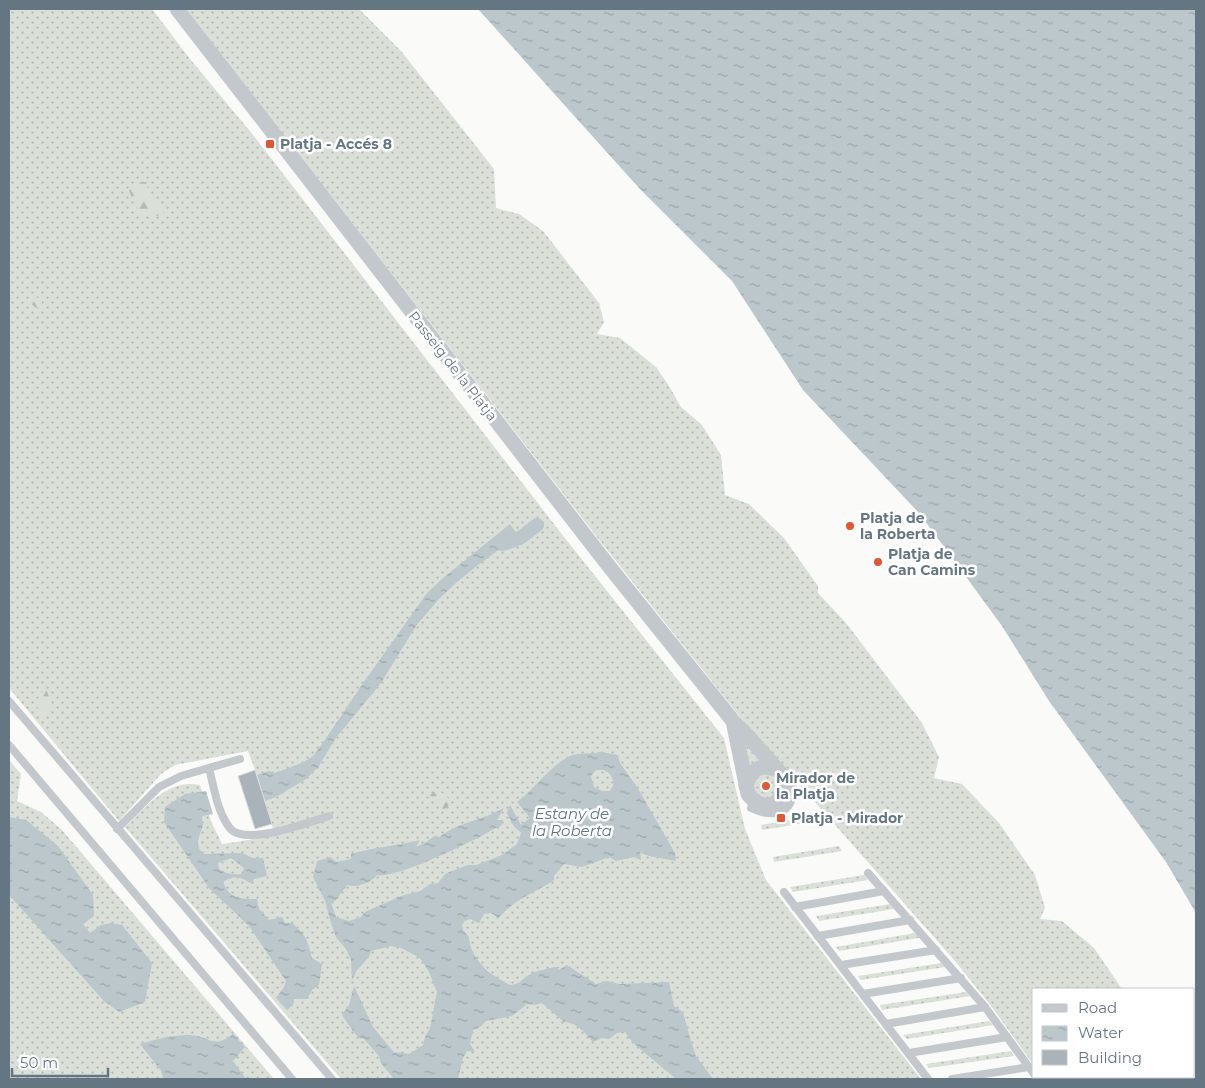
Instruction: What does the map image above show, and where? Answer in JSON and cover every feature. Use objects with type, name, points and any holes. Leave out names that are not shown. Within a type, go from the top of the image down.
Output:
[{"type":"street","name":"Passeig de la Platja","points":[[176,9],[608,565],[733,721],[783,776],[784,794],[778,801],[770,805],[761,805],[753,801],[748,794],[733,721]]},
{"type":"street","points":[[746,786],[751,773],[759,768],[768,767],[777,770]]},
{"type":"lane","points":[[9,701],[332,1079]]},
{"type":"lane","points":[[9,745],[292,1079]]},
{"type":"lane","points":[[117,829],[158,787],[181,776],[240,759]]},
{"type":"lane","points":[[209,768],[229,829],[239,835],[252,836],[274,832],[329,816]]},
{"type":"lane","points":[[751,808],[765,813],[781,812],[791,803],[793,797],[792,787]]},
{"type":"lane","points":[[868,873],[985,1007],[1032,1071]]},
{"type":"lane","points":[[795,907],[884,891]]},
{"type":"lane","points":[[784,892],[928,1079]]},
{"type":"lane","points":[[818,936],[910,920]]},
{"type":"lane","points":[[841,965],[936,950]]},
{"type":"lane","points":[[863,994],[961,978]]},
{"type":"lane","points":[[886,1024],[985,1007]]},
{"type":"lane","points":[[908,1053],[1007,1037]]},
{"type":"lane","points":[[952,1079],[1032,1074]]},
{"type":"green space","points":[[9,9],[152,9],[190,59],[253,135],[564,537],[724,738],[745,829],[766,880],[921,1079],[341,1079],[125,827],[158,796],[167,790],[188,784],[200,785],[211,821],[222,844],[264,837],[304,827],[331,819],[330,813],[273,829],[265,801],[270,786],[257,775],[248,751],[175,765],[161,774],[119,821],[9,688]]},
{"type":"green space","points":[[186,9],[359,9],[401,51],[494,169],[496,208],[519,214],[543,231],[599,303],[604,322],[597,334],[620,338],[656,367],[681,407],[702,425],[721,455],[725,495],[749,504],[784,538],[818,586],[818,593],[846,623],[922,723],[939,757],[934,778],[962,784],[999,823],[1035,875],[1045,908],[1040,919],[1062,921],[1094,948],[1121,988],[1032,988],[1032,1063],[992,1007],[955,961],[740,717],[600,541]]},
{"type":"green space","points":[[146,182],[149,194],[159,200],[164,214],[153,217],[141,214],[133,201],[129,190],[135,183]]},
{"type":"green space","points":[[30,294],[42,302],[41,309],[29,302]]},
{"type":"green space","points":[[46,689],[53,708],[45,716],[38,712],[37,705],[39,696]]},
{"type":"green space","points":[[739,734],[765,761],[750,769]]},
{"type":"green space","points":[[9,760],[21,774],[17,801],[41,812],[62,830],[274,1079],[9,1079]]},
{"type":"green space","points":[[764,770],[780,778],[773,800],[756,798],[750,781]]},
{"type":"green space","points":[[437,789],[451,803],[443,811],[430,795]]},
{"type":"green space","points":[[812,817],[816,821],[762,830],[761,825]]},
{"type":"green space","points":[[839,846],[842,851],[774,862],[773,857]]},
{"type":"green space","points":[[864,875],[868,880],[793,892],[790,887]]},
{"type":"green space","points":[[890,904],[894,909],[819,921],[816,916]]},
{"type":"green space","points":[[915,933],[919,938],[839,951],[836,947]]},
{"type":"green space","points":[[941,963],[945,967],[861,980],[858,976]]},
{"type":"green space","points":[[966,992],[970,996],[882,1010],[880,1005]]},
{"type":"green space","points":[[989,1021],[993,1025],[907,1039],[903,1035]]},
{"type":"green space","points":[[1011,1051],[1014,1056],[929,1068],[926,1064]]},
{"type":"green space","points":[[1042,1078],[1146,1079],[1043,1079]]},
{"type":"water","points":[[478,9],[1196,9],[1196,913],[1166,862],[1049,701],[1002,626],[920,514],[803,390],[732,281],[639,188]]},
{"type":"water","points":[[510,524],[520,538],[511,547],[497,551],[478,565],[438,600],[416,626],[381,683],[335,739],[319,766],[306,779],[276,797],[265,801],[257,775],[269,771],[275,773],[304,762],[313,756],[427,593]]},
{"type":"water","name":"Estany de la Roberta","points":[[601,752],[618,755],[620,763],[637,787],[675,853],[676,861],[649,856],[640,852],[641,860],[634,857],[616,861],[609,857],[582,867],[564,864],[554,876],[554,880],[518,901],[499,918],[491,913],[484,914],[479,923],[470,919],[462,922],[463,930],[469,937],[469,942],[475,956],[482,965],[491,974],[510,985],[519,983],[537,971],[555,967],[559,970],[567,965],[596,984],[607,981],[619,984],[669,982],[674,1006],[683,1012],[696,1056],[713,1079],[676,1079],[633,1043],[625,1032],[617,1033],[609,1039],[602,1038],[593,1042],[580,1029],[569,1022],[564,1022],[542,1003],[527,1004],[512,1016],[486,1021],[480,1027],[473,1030],[470,1044],[475,1052],[467,1051],[463,1058],[458,1079],[394,1079],[381,1063],[379,1056],[364,1039],[359,1038],[342,1015],[349,1005],[354,986],[373,1027],[394,1052],[409,1054],[423,1045],[430,1028],[437,992],[429,972],[420,958],[401,948],[391,946],[371,951],[369,957],[357,970],[352,980],[351,960],[346,949],[336,937],[325,901],[313,877],[317,861],[331,857],[336,862],[351,859],[351,854],[420,840],[416,847],[436,835],[437,839],[461,825],[504,808],[497,820],[503,820],[501,826],[478,838],[412,867],[386,875],[377,875],[364,884],[347,885],[336,900],[331,903],[336,917],[349,921],[361,917],[365,912],[401,896],[420,891],[430,884],[438,883],[445,874],[467,865],[476,865],[500,856],[517,844],[521,833],[513,825],[507,813],[510,805],[521,825],[530,818],[517,802],[554,767],[569,756]],"holes":[[[596,770],[603,770],[610,775],[614,784],[610,791],[602,791],[594,787],[591,776]]]},
{"type":"water","points":[[206,791],[213,814],[202,816],[203,825],[198,844],[204,854],[242,853],[253,858],[263,858],[267,876],[254,879],[252,884],[238,877],[231,878],[223,882],[229,892],[236,897],[257,899],[259,909],[269,920],[282,917],[285,923],[292,923],[306,939],[312,958],[322,964],[319,985],[312,990],[307,999],[294,999],[293,1005],[287,1010],[276,998],[286,981],[249,926],[209,888],[164,822],[165,807],[185,794]],"holes":[[[231,858],[244,868],[242,874],[230,874],[219,869],[218,863]]]},
{"type":"water","points":[[9,817],[26,820],[58,846],[93,895],[94,916],[83,924],[90,933],[101,925],[111,923],[122,925],[152,963],[145,1002],[119,1012],[104,1001],[9,895]]},
{"type":"water","points":[[233,1034],[245,1047],[233,1061],[246,1079],[163,1079],[162,1072],[140,1044],[183,1035],[197,1036],[216,1042],[226,1039]]},
{"type":"building","points":[[255,770],[272,824],[255,829],[238,776]]},
{"type":"waterway","points":[[503,544],[520,538],[537,525]]},
{"type":"place","name":"Platja - Accés 8","points":[[270,144]]},
{"type":"place","name":"Platja de la Roberta","points":[[850,526]]},
{"type":"place","name":"Platja de Can Camins","points":[[878,562]]},
{"type":"place","name":"Mirador de la Platja","points":[[766,786]]},
{"type":"place","name":"Platja - Mirador","points":[[781,818]]}]
